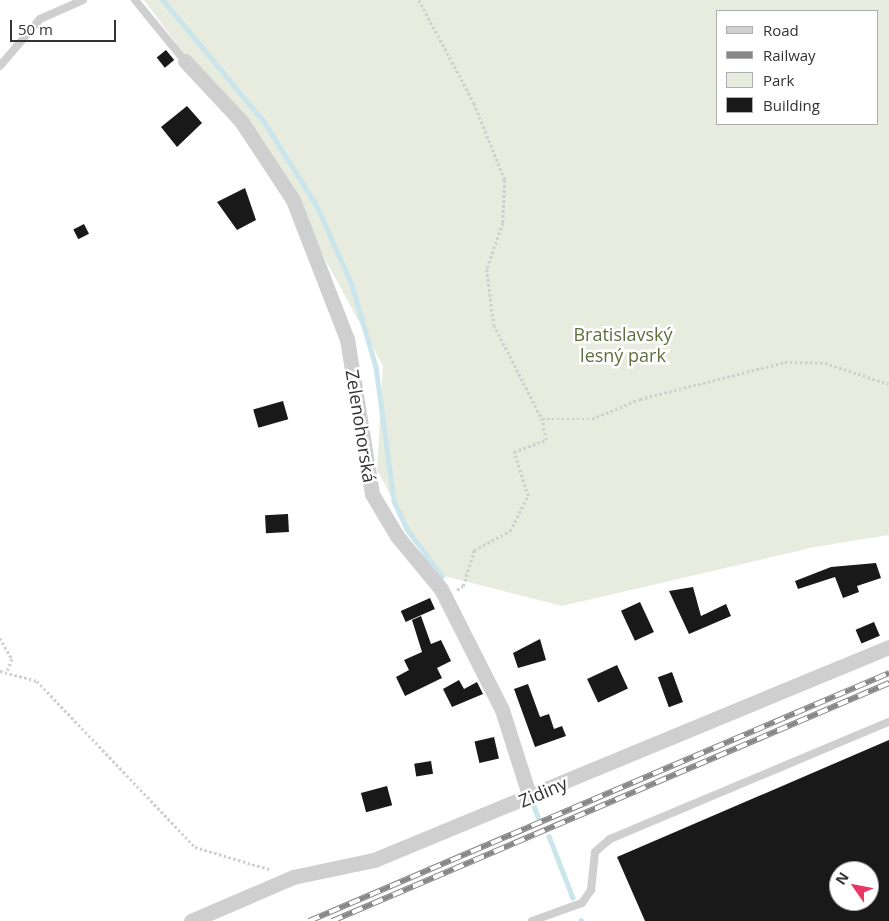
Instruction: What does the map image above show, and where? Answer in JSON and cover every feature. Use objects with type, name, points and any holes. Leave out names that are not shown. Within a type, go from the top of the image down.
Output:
[{"type":"street","name":"Zelenohorská","points":[[185,61],[241,121],[293,200],[347,339],[372,494],[397,536],[446,599],[502,710],[530,798]]},
{"type":"street","name":"Zidiny","points":[[191,921],[293,877],[374,860],[530,798],[889,647]]},
{"type":"lane","points":[[0,66],[40,19],[83,0]]},
{"type":"lane","points":[[135,0],[185,61]]},
{"type":"lane","points":[[532,921],[582,903],[591,890],[595,852],[610,839],[889,722]]},
{"type":"path","points":[[419,0],[474,103],[505,180],[503,223],[487,269],[494,325],[542,419],[546,440],[514,452],[528,496],[510,531],[474,550],[463,586],[446,599]]},
{"type":"path","points":[[542,419],[592,419],[640,399],[785,362],[825,364],[889,384]]},
{"type":"path","points":[[0,638],[12,659],[8,670]]},
{"type":"path","points":[[0,671],[8,670],[38,681],[195,847],[293,877]]},
{"type":"green space","name":"Bratislavský lesný park","points":[[144,0],[889,0],[889,535],[815,547],[562,606],[433,573],[377,470],[383,366],[293,200]]},
{"type":"building","points":[[166,50],[174,60],[165,68],[157,58]]},
{"type":"building","points":[[187,106],[202,123],[177,147],[161,127]]},
{"type":"building","points":[[245,188],[256,220],[237,230],[217,202]]},
{"type":"building","points":[[84,224],[89,234],[78,239],[73,229]]},
{"type":"building","points":[[283,401],[288,419],[258,428],[253,410]]},
{"type":"building","points":[[288,514],[289,532],[266,533],[265,515]]},
{"type":"building","points":[[876,563],[881,578],[857,586],[859,592],[843,598],[835,577],[798,589],[795,581],[831,567]]},
{"type":"building","points":[[693,587],[701,616],[726,604],[731,616],[689,634],[669,591]]},
{"type":"building","points":[[430,598],[435,609],[406,622],[401,611]]},
{"type":"building","points":[[640,602],[654,632],[635,641],[621,611]]},
{"type":"building","points":[[421,616],[431,644],[441,640],[451,661],[437,668],[442,678],[405,696],[396,677],[409,670],[404,660],[422,652],[412,620]]},
{"type":"building","points":[[874,622],[880,636],[861,644],[856,630]]},
{"type":"building","points":[[540,639],[546,660],[518,668],[513,653]]},
{"type":"building","points":[[617,665],[628,689],[598,703],[587,679]]},
{"type":"building","points":[[672,672],[683,702],[669,707],[658,677]]},
{"type":"building","points":[[459,680],[464,689],[477,682],[483,694],[452,707],[443,689]]},
{"type":"building","points":[[528,684],[540,717],[549,714],[554,729],[562,726],[566,736],[535,747],[514,689]]},
{"type":"building","points":[[494,737],[499,758],[479,763],[475,741]]},
{"type":"building","points":[[889,740],[889,921],[645,921],[617,857]]},
{"type":"building","points":[[431,761],[433,774],[416,776],[414,764]]},
{"type":"building","points":[[387,786],[392,805],[366,812],[361,793]]},
{"type":"waterway","points":[[163,0],[265,123],[317,206],[352,285],[376,367],[394,501],[407,529],[442,576]]},
{"type":"waterway","points":[[533,803],[538,817]]},
{"type":"waterway","points":[[549,836],[573,898]]},
{"type":"railway","points":[[309,921],[889,673]]},
{"type":"railway","points":[[332,921],[889,683]]}]
